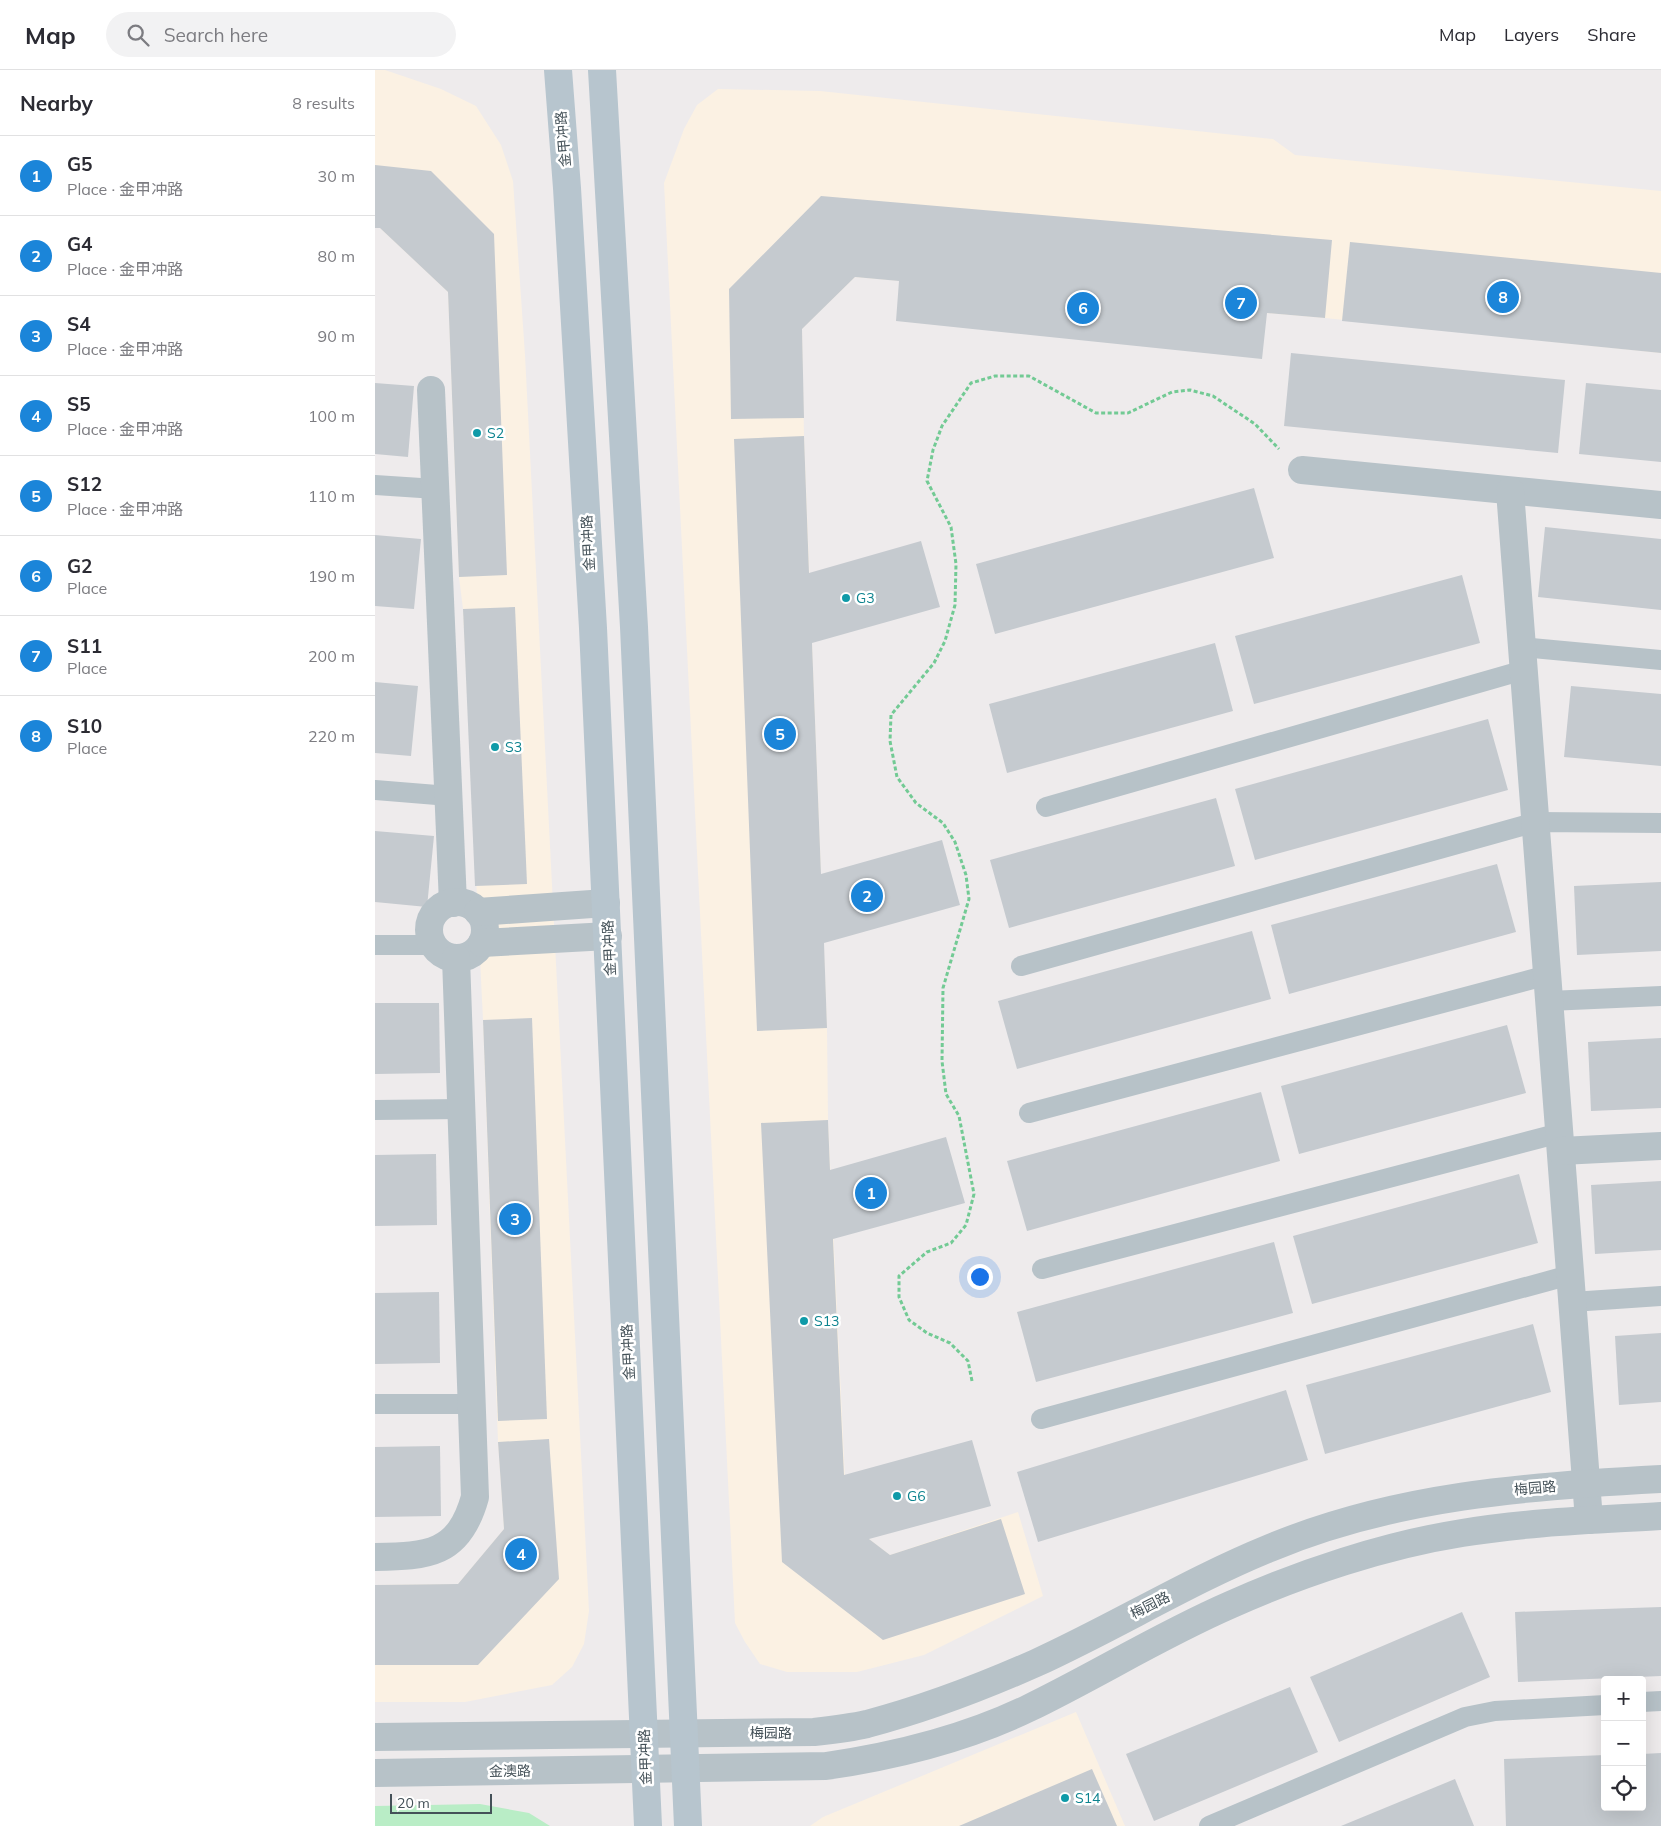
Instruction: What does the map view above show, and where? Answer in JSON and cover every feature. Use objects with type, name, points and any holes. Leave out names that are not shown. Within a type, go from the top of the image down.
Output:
[{"type":"main road","name":"金甲冲路","points":[[557,70],[568,197],[608,936],[648,1826]]},
{"type":"main road","points":[[602,70],[635,647],[688,1826]]},
{"type":"street","points":[[431,390],[453,903]]},
{"type":"street","points":[[1302,470],[1661,505]]},
{"type":"street","points":[[1510,490],[1589,1520]]},
{"type":"street","points":[[375,1556],[415,1556],[440,1548],[459,1535],[469,1519],[475,1497],[461,1109],[445,952],[430,936],[432,918],[444,905],[453,903],[471,906],[478,912],[485,929],[482,943],[473,953],[445,952]]},
{"type":"street","points":[[478,912],[606,903]]},
{"type":"street","points":[[482,943],[608,936]]},
{"type":"street","points":[[1560,1142],[1661,1146]]},
{"type":"street","name":"梅园路","points":[[644,1734],[814,1732],[866,1724],[931,1704],[1036,1663],[1208,1575],[1290,1541],[1353,1520],[1429,1501],[1522,1489],[1661,1479]]},
{"type":"street","points":[[646,1768],[826,1766],[875,1759],[946,1741],[1027,1709],[1230,1605],[1307,1575],[1379,1552],[1461,1533],[1589,1520],[1661,1516]]},
{"type":"street","points":[[375,1737],[644,1734]]},
{"type":"street","name":"金澳路","points":[[375,1773],[646,1768]]},
{"type":"lane","points":[[375,485],[436,489]]},
{"type":"lane","points":[[1046,807],[1523,658],[1661,660]]},
{"type":"lane","points":[[375,790],[449,796]]},
{"type":"lane","points":[[1021,966],[1536,822],[1661,823]]},
{"type":"lane","points":[[375,945],[445,952]]},
{"type":"lane","points":[[1029,1113],[1548,988],[1661,996]]},
{"type":"lane","points":[[375,1110],[461,1109]]},
{"type":"lane","points":[[1042,1269],[1560,1142]]},
{"type":"lane","points":[[1041,1419],[1570,1274]]},
{"type":"lane","points":[[1572,1302],[1661,1296]]},
{"type":"lane","points":[[375,1404],[471,1404]]},
{"type":"lane","points":[[1646,1702],[1661,1701]]},
{"type":"lane","points":[[1209,1826],[1465,1716],[1495,1711],[1601,1704]]},
{"type":"path","points":[[972,1381],[968,1361],[950,1344],[927,1333],[909,1320],[899,1297],[899,1276],[927,1252],[951,1243],[966,1225],[974,1194],[959,1116],[946,1094],[942,1061],[943,988],[969,899],[966,875],[955,842],[943,823],[916,803],[897,776],[890,742],[891,715],[934,664],[945,641],[955,605],[956,564],[951,527],[927,482],[933,450],[942,426],[971,383],[995,376],[1029,376],[1096,412],[1128,413],[1172,392],[1190,390],[1213,396],[1255,424],[1302,470]]},
{"type":"shaded area","points":[[375,70],[385,70],[441,89],[476,106],[501,145],[513,181],[525,355],[589,1611],[584,1644],[572,1667],[552,1685],[465,1702],[375,1702],[375,1585],[458,1584],[504,1529],[498,1442],[483,1020],[463,609],[459,577],[448,292],[380,228],[375,228]]},
{"type":"shaded area","points":[[718,89],[820,91],[1273,139],[1295,155],[1661,191],[1661,353],[1325,318],[855,277],[802,329],[804,436],[827,1028],[828,1120],[847,1522],[890,1555],[1018,1512],[1043,1596],[924,1655],[857,1672],[787,1672],[760,1664],[735,1623],[664,183],[684,129],[697,105]]},
{"type":"shaded area","points":[[1076,1712],[1125,1826],[810,1826],[823,1817]]},
{"type":"green space","points":[[480,1804],[529,1813],[550,1826],[375,1826],[375,1806]]},
{"type":"building","name":"S2","points":[[375,165],[431,171],[494,234],[507,575],[459,577],[448,292],[380,228],[375,228]]},
{"type":"building","points":[[821,196],[1332,240],[1325,318],[1267,313],[1262,359],[896,321],[899,281],[855,277],[802,329],[804,418],[731,419],[729,289]]},
{"type":"building","points":[[1350,242],[1661,273],[1661,353],[1342,321]]},
{"type":"building","points":[[1291,353],[1565,380],[1558,453],[1284,426]]},
{"type":"building","points":[[375,383],[414,386],[408,457],[375,454]]},
{"type":"building","points":[[1586,383],[1661,390],[1661,462],[1579,454]]},
{"type":"building","points":[[804,436],[809,573],[921,541],[940,607],[812,643],[821,874],[942,840],[960,905],[824,943],[827,1028],[757,1031],[734,439]]},
{"type":"building","points":[[1254,488],[1274,558],[995,634],[976,564]]},
{"type":"building","points":[[1545,527],[1661,539],[1661,610],[1538,597]]},
{"type":"building","points":[[375,535],[421,539],[414,609],[375,606]]},
{"type":"building","points":[[1462,575],[1480,643],[1254,704],[1235,636]]},
{"type":"building","name":"S3","points":[[515,607],[527,884],[475,886],[463,609]]},
{"type":"building","points":[[1215,643],[1233,711],[1007,773],[989,704]]},
{"type":"building","points":[[375,682],[418,686],[411,756],[375,753]]},
{"type":"building","points":[[1571,686],[1661,694],[1661,766],[1564,757]]},
{"type":"building","points":[[1488,719],[1508,790],[1255,860],[1235,789]]},
{"type":"building","points":[[1216,798],[1235,866],[1009,928],[990,860]]},
{"type":"building","points":[[375,831],[434,836],[427,907],[375,902]]},
{"type":"building","points":[[1497,864],[1516,932],[1289,994],[1271,925]]},
{"type":"building","points":[[1661,882],[1661,951],[1577,955],[1574,886]]},
{"type":"building","points":[[1252,931],[1271,999],[1017,1069],[998,1001]]},
{"type":"building","points":[[375,1003],[439,1003],[440,1073],[375,1074]]},
{"type":"building","points":[[532,1018],[547,1419],[498,1421],[483,1020]]},
{"type":"building","points":[[1507,1025],[1526,1093],[1299,1154],[1281,1086]]},
{"type":"building","points":[[1661,1038],[1661,1108],[1591,1111],[1588,1042]]},
{"type":"building","points":[[1261,1092],[1280,1161],[1027,1231],[1007,1161]]},
{"type":"building","name":"S13","points":[[828,1120],[830,1170],[946,1137],[965,1203],[833,1239],[844,1475],[972,1440],[991,1506],[869,1539],[890,1555],[1001,1519],[1025,1594],[883,1640],[782,1562],[761,1123]]},
{"type":"building","points":[[436,1154],[437,1225],[375,1226],[375,1155]]},
{"type":"building","points":[[1519,1174],[1538,1243],[1312,1304],[1293,1236]]},
{"type":"building","points":[[1661,1181],[1661,1250],[1595,1254],[1591,1185]]},
{"type":"building","points":[[1274,1242],[1293,1313],[1036,1382],[1017,1312]]},
{"type":"building","points":[[439,1292],[440,1363],[375,1364],[375,1293]]},
{"type":"building","points":[[1533,1324],[1551,1392],[1325,1454],[1306,1385]]},
{"type":"building","points":[[1661,1333],[1661,1402],[1619,1405],[1615,1336]]},
{"type":"building","points":[[1286,1390],[1308,1460],[1038,1542],[1017,1472]]},
{"type":"building","points":[[549,1439],[559,1579],[478,1665],[375,1665],[375,1585],[458,1584],[504,1529],[498,1442]]},
{"type":"building","points":[[440,1446],[441,1516],[375,1517],[375,1447]]},
{"type":"building","points":[[1661,1607],[1661,1676],[1601,1676],[1601,1679],[1518,1682],[1515,1612]]},
{"type":"building","points":[[1462,1612],[1490,1677],[1339,1742],[1310,1677]]},
{"type":"building","points":[[1290,1687],[1318,1752],[1154,1821],[1126,1754]]},
{"type":"building","points":[[1661,1753],[1661,1826],[1506,1826],[1504,1759],[1601,1755],[1601,1811],[1646,1811],[1646,1754]]},
{"type":"building","name":"S14","points":[[1092,1769],[1117,1826],[959,1826]]},
{"type":"building","points":[[1455,1779],[1474,1826],[1341,1826]]},
{"type":"place","name":"S10","points":[[1503,297]]},
{"type":"place","name":"S11","points":[[1241,303]]},
{"type":"place","name":"G2","points":[[1083,308]]},
{"type":"place","name":"S2","points":[[477,433]]},
{"type":"place","name":"G3","points":[[846,598]]},
{"type":"place","name":"S12","points":[[780,734]]},
{"type":"place","name":"S3","points":[[495,747]]},
{"type":"place","name":"G4","points":[[867,896]]},
{"type":"place","name":"G5","points":[[871,1193]]},
{"type":"place","name":"S4","points":[[515,1219]]},
{"type":"place","name":"S13","points":[[804,1321]]},
{"type":"place","name":"G6","points":[[897,1496]]},
{"type":"place","name":"S5","points":[[521,1554]]},
{"type":"place","name":"S14","points":[[1065,1798]]}]
